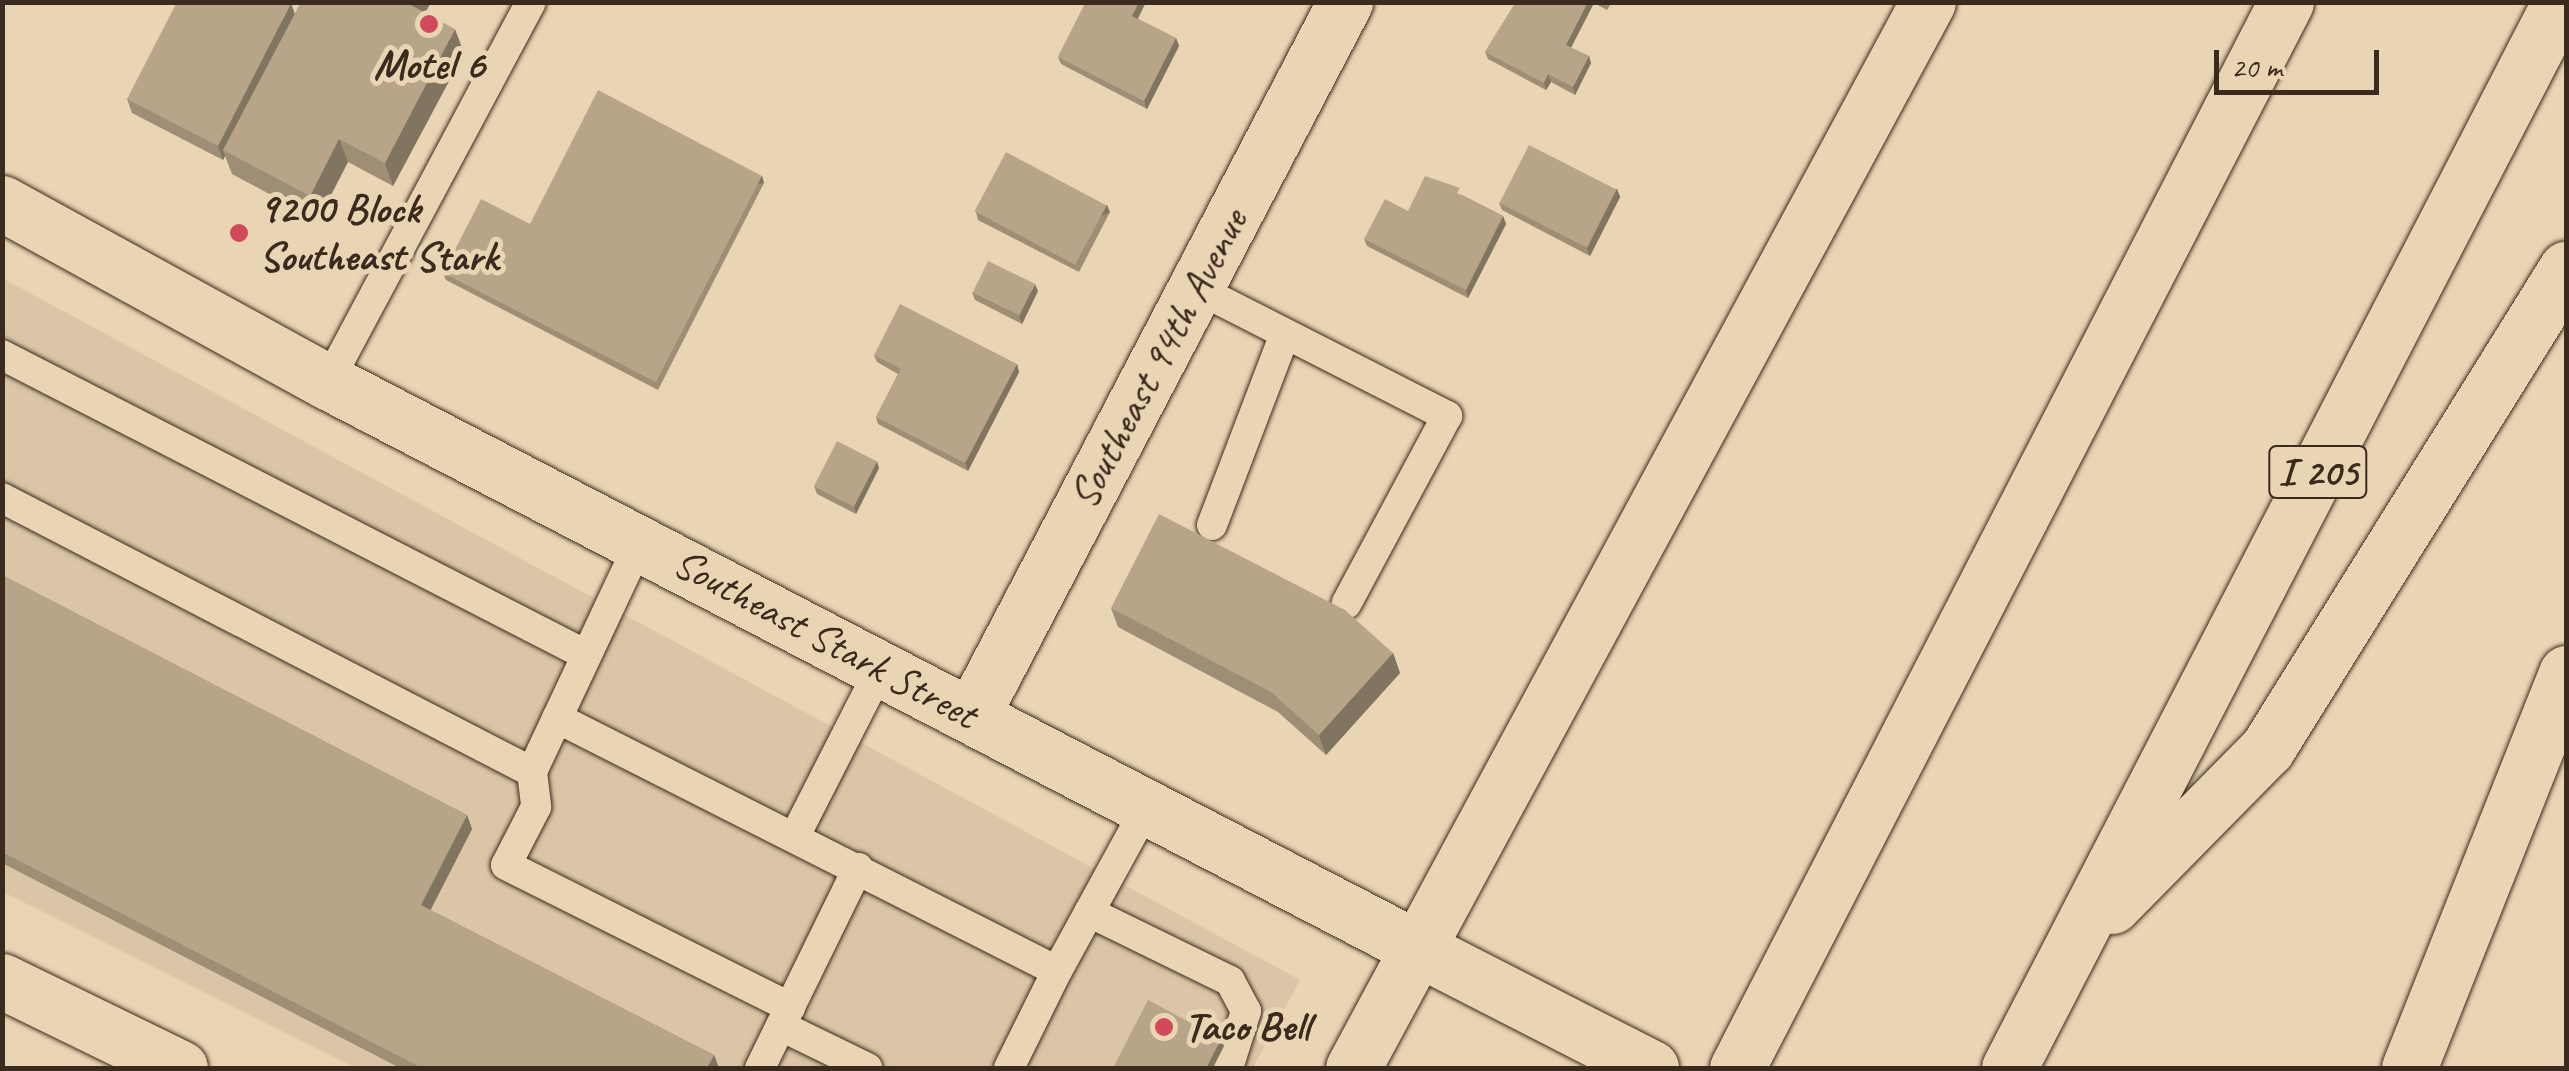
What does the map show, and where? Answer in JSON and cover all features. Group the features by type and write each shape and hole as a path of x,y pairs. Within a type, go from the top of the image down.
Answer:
{"main road":[{"name":"Southeast 94th Avenue","path":"972,715 1346,2"},
{"path":"1353,1068 1928,2"},
{"path":"1737,1068 2286,2"},
{"name":"I 205","path":"2010,1068 2560,2"},
{"name":"Southeast Stark Street","path":"2,202 328,382 972,715 1145,810 1651,1068"},
{"path":"2075,942 2268,749 2566,268"},
{"path":"2409,1068 2566,673"},
{"path":"2,980 180,1068"}],"lane":[{"path":"328,382 531,2"},
{"path":"1196,288 1446,416 1346,604"},
{"path":"1212,525 1285,334"},
{"path":"2,355 586,655"},
{"path":"2,498 532,772"},
{"path":"640,542 532,772 536,807 506,865 785,1017 867,1068"},
{"path":"795,836 880,669"},
{"path":"557,718 1056,972"},
{"path":"1010,1068 1056,972 1145,810"},
{"path":"760,1068 858,868"},
{"path":"1089,912 1230,982 1246,1011 1228,1068"}],"shaded area":[{"path":"2,278 1300,980 1253,1068 356,1068 3,892"}],"building":[{"path":"177,2 291,3 218,146 127,99"},
{"path":"301,2 410,2 455,29 385,163 339,139 310,196 223,150"},
{"path":"1086,2 1139,2 1132,16 1176,38 1144,101 1058,57"},
{"path":"1516,2 1588,2 1566,45 1589,56 1573,87 1548,74 1544,83 1485,52"},
{"path":"598,90 762,176 656,382 443,273 481,199 530,224"},
{"path":"1529,145 1616,189 1587,247 1499,203"},
{"path":"1006,152 1107,206 1075,265 975,211"},
{"path":"1425,176 1460,188 1457,193 1503,216 1466,290 1364,239 1385,199 1408,211"},
{"path":"988,261 1035,284 1019,315 973,292"},
{"path":"900,304 1017,364 965,463 876,417 901,369 874,355"},
{"path":"837,441 877,461 854,507 814,486"},
{"path":"1159,514 1345,610 1393,653 1319,735 1271,692 1111,608"},
{"path":"2,575 467,815 421,905 714,1055 707,1068 422,1068 2,852"},
{"name":"Taco Bell","path":"1148,1000 1221,1039 1206,1068 1113,1068"}],"place":[{"name":"Motel 6","path":"429,24"},
{"name":"9200 Block Southeast Stark","path":"239,233"},
{"name":"Taco Bell","path":"1164,1027"}]}
